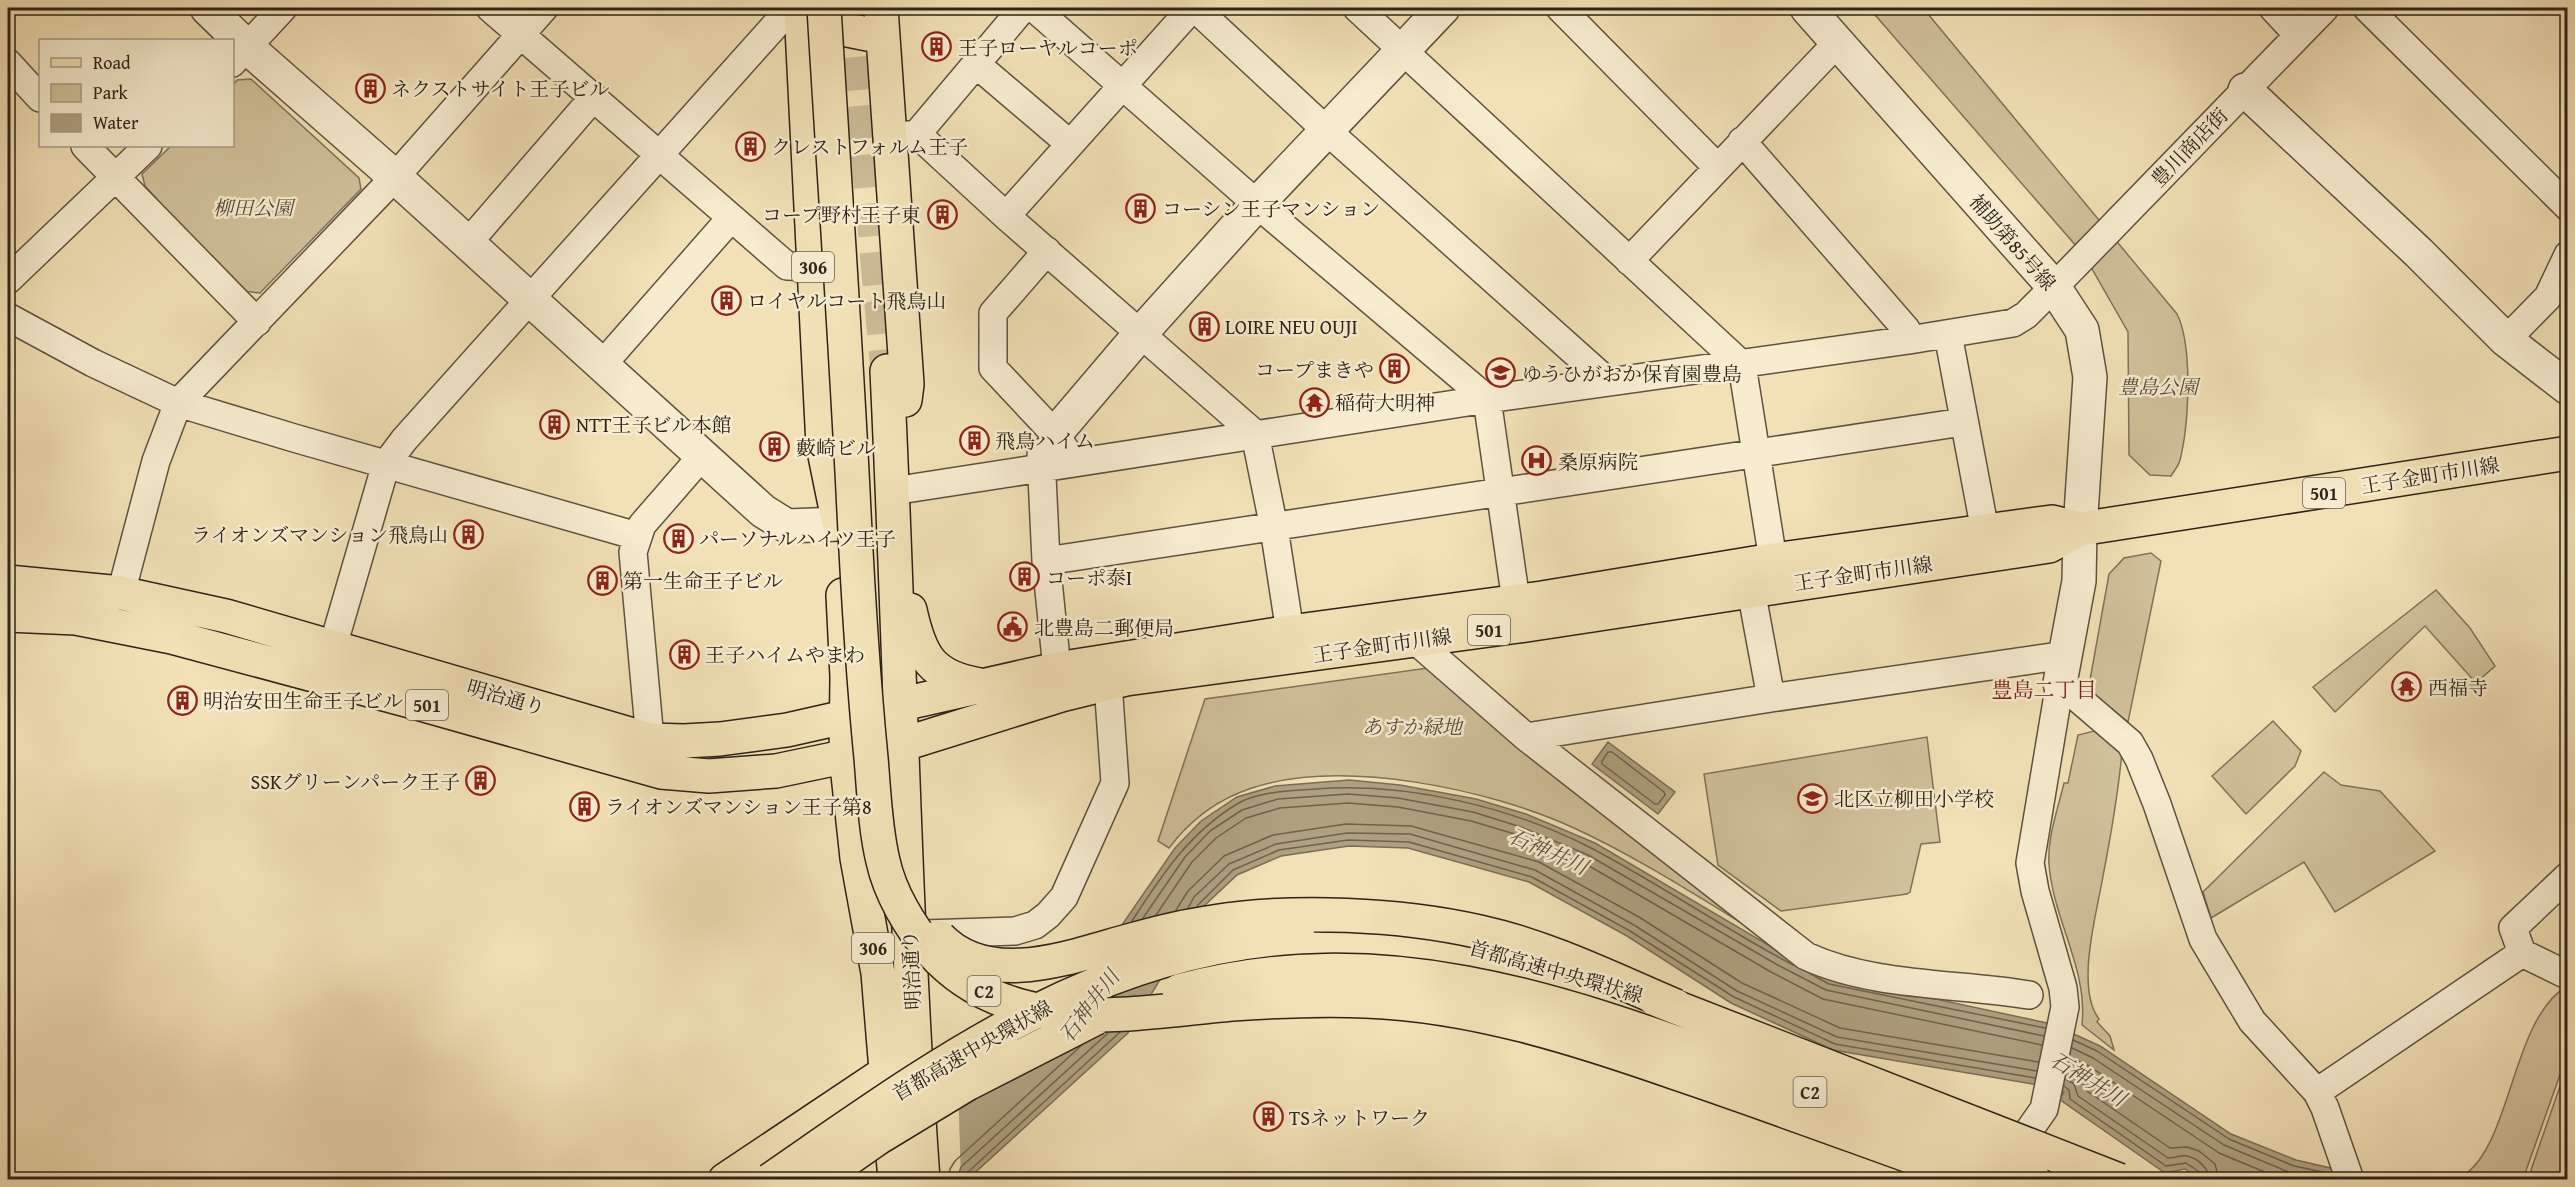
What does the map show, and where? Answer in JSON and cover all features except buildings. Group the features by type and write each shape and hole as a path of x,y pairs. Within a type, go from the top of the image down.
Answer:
{"main road":[{"name":"C2","path":"837,8 873,680 883,778 897,860 904,886 926,922 956,952 976,960 1010,965 1067,958 1162,932 1215,921 1291,916 1355,916 1423,922 1480,932 1535,948 1676,1006"},
{"name":"C2","path":"795,13 850,426 861,659 882,859 903,910 931,951 969,983 995,997 1018,1007 1068,1015 1115,1016 1234,1004 1323,1000 1417,1005 1461,1012 1569,1038 1641,1061 1977,1179"},
{"path":"795,13 882,22"},
{"name":"306","path":"795,13 824,446 839,524"},
{"name":"306","path":"882,22 904,136 907,384 893,491"},
{"name":"306","path":"887,370 901,745"},
{"name":"306","path":"835,372 839,524 847,677 846,756"},
{"name":"王子金町市川線","path":"901,705 1057,669 1290,632 1518,614 1751,590 2049,546 2080,529 2568,453"},
{"name":"王子金町市川線","path":"901,745 1108,683 1416,641 1518,614 1773,560 2052,522 2080,529"},
{"path":"894,539 915,631 925,656 937,669 951,678 982,685"},
{"name":"明治通り","path":"8,582 121,593 226,616 650,740 720,739 787,730 901,705"},
{"name":"明治通り","path":"8,615 76,618 172,637 661,772 709,776 776,771 901,745 915,1053 905,1132 894,1179"},
{"name":"明治通り","path":"846,756 857,858 878,973 886,1072 923,1179"},
{"name":"首都高速中央環状線","path":"770,1179 931,1071 1012,1023 1105,979 1141,966 1228,945 1320,936 1385,936 1448,941 1531,959 1676,1006 2119,1179"},
{"name":"首都高速中央環状線","path":"818,1179 878,1138 967,1084 1083,1023 1119,1008 1185,990 1238,979 1294,973 1351,971 1415,974 1472,982 1583,1011 1634,1027 1804,1090 2034,1179"},
{"path":"724,1179 915,1053"},
{"path":"837,1179 905,1132"}],"street":[{"path":"207,8 229,39"},
{"path":"283,8 240,55 395,177 763,511 787,526 839,524"},
{"path":"490,8 787,266 813,267"},
{"path":"121,593 156,461 178,403 395,177 544,8"},
{"path":"1023,8 976,64 904,136 1006,216 1255,434 1274,528 1290,632"},
{"path":"1034,8 1257,204 1487,399 1518,614"},
{"path":"1006,216 1121,85 1193,8 1608,382"},
{"path":"1357,8 1742,364 1773,560"},
{"path":"1057,669 1046,561 1041,455 1055,434 1141,333 1257,204 1443,8"},
{"path":"1560,8 1717,167"},
{"name":"補助第85号線","path":"1807,8 2054,287 2082,330 2090,377 2080,529 2079,581 2063,669"},
{"path":"2272,8 2298,35"},
{"name":"豊川商店街","path":"893,491 1487,399 1909,340 2013,323 2026,315 2054,287 2325,8"},
{"path":"2367,8 2568,207"},
{"path":"333,646 386,464 404,440 660,155 795,13"},
{"path":"1629,261 1838,42"},
{"path":"8,63 39,98"},
{"path":"976,64 1070,144"},
{"path":"2245,90 2419,253 2506,340 2568,388"},
{"path":"467,244 593,98"},
{"path":"1742,141 1906,329 1909,340"},
{"path":"85,147 257,322"},
{"path":"8,280 147,147"},
{"path":"601,366 731,218"},
{"path":"1047,251 993,313 993,368 1055,434 1063,445 1071,464"},
{"path":"2506,340 2548,297 2568,255"},
{"path":"8,317 93,363 178,403 637,536"},
{"path":"1948,334 1985,531"},
{"path":"1046,561 1963,422"},
{"path":"650,740 633,552 642,525 702,456"},
{"path":"1751,590 1772,698"},
{"path":"1416,641 1526,737 1806,956 1833,969 1883,978 2029,995"},
{"path":"1526,737 1772,698 2063,669"},
{"path":"1991,1179 2040,1118 2047,1100 2064,1013 2064,988 2035,891 2030,863 2063,669"},
{"path":"2063,669 2130,743 2157,804 2203,939 2252,1021 2321,1100 2350,1179"},
{"path":"910,934 1015,931 1035,925 1048,915 1064,897 1115,783 1108,683"},
{"path":"2568,876 2513,928 2522,953 2562,973 2568,973"},
{"path":"2321,1100 2522,953"}],"green space":[{"name":"豊島公園","path":"1869,8 1923,8 2177,314 2185,345 2188,386 2183,445 2178,466 2171,476 2150,475 2129,455 2128,332 2084,255"},
{"name":"柳田公園","path":"251,79 359,178 361,189 260,293 240,291 145,186 142,174 170,147 234,147 234,84 237,80"},
{"path":"2151,553 2161,561 2128,722 2093,694 2090,680 2109,574 2124,558"},
{"path":"2436,590 2470,628 2495,666 2476,683 2425,626 2335,712 2313,687"},
{"name":"あすか緑地","path":"1428,668 1798,957 1660,873 1574,828 1501,801 1415,782 1371,777 1329,776 1288,780 1252,788 1216,804 1186,828 1169,848 1158,841 1205,699"},
{"path":"2273,721 2301,751 2295,766 2246,814 2212,776"},
{"path":"2098,730 2122,752 2088,970 2092,1005 2099,1019 2097,1022 2110,1036 2114,1050 2082,1025 2080,984 2057,905 2049,864 2054,824 2064,783 2068,783 2078,735"},
{"path":"1927,737 1940,842 1921,844 1910,892 1907,894 1781,911 1718,865 1704,774"},
{"path":"2324,772 2341,785 2380,791 2435,851 2335,912 2304,862 2211,918 2203,892"},
{"path":"2567,986 2567,1055 2523,1179 2456,1180 2475,1166 2489,1144 2533,1028 2548,1004"},
{"path":"2567,1066 2567,1179 2535,1179 2531,1170"}],"water":[{"path":"1608,742 1675,792 1658,814 1592,764"},
{"name":"石神井川","path":"1349,780 1400,785 1476,799 1526,814 1595,843 1782,953 1889,989 2052,1024 2100,1046 2231,1134 2296,1160 2378,1179 2200,1180 2185,1169 2165,1173 2059,1099 2064,1092 2039,1085 1833,1050 1731,1003 1627,936 1529,882 1408,848 1349,846 1281,856 1237,875 1204,906 1128,1033 968,1179 866,1180 1122,925 1175,848 1201,821 1237,797 1275,786"}],"pier":[{"path":"958,1086 961,1180 863,1179 949,1093"}],"tunnel":[{"path":"854,8 887,371"}],"place":[{"name":"王子ローヤルコーポ","path":"937,47"},
{"name":"ネクストサイト王子ビル","path":"370,88"},
{"name":"クレストフォルム王子","path":"750,146"},
{"name":"コーシン王子マンション","path":"1141,208"},
{"name":"コープ野村王子東","path":"942,214"},
{"name":"ロイヤルコート飛鳥山","path":"726,300"},
{"name":"LOIRE NEU OUJI","path":"1204,326"},
{"name":"コープまきや","path":"1395,369"},
{"name":"ゆうひがおか保育園豊島","path":"1501,373"},
{"name":"稲荷大明神","path":"1314,402"},
{"name":"NTT王子ビル本館","path":"555,424"},
{"name":"飛鳥ハイム","path":"974,440"},
{"name":"藪崎ビル","path":"775,447"},
{"name":"桑原病院","path":"1537,461"},
{"name":"ライオンズマンション飛鳥山","path":"469,534"},
{"name":"パーソナルハイツ王子","path":"678,538"},
{"name":"コーポ泰Ⅰ","path":"1025,577"},
{"name":"第一生命王子ビル","path":"602,580"},
{"name":"北豊島二郵便局","path":"1013,627"},
{"name":"王子ハイムやまわ","path":"684,654"},
{"name":"西福寺","path":"2407,687"},
{"name":"明治安田生命王子ビル","path":"182,700"},
{"name":"SSKグリーンパーク王子","path":"481,781"},
{"name":"北区立柳田小学校","path":"1813,798"},
{"name":"ライオンズマンション王子第8","path":"584,806"},
{"name":"TSネットワーク","path":"1268,1117"}],"district":[{"name":"豊島二丁目","path":"2044,689"}]}
